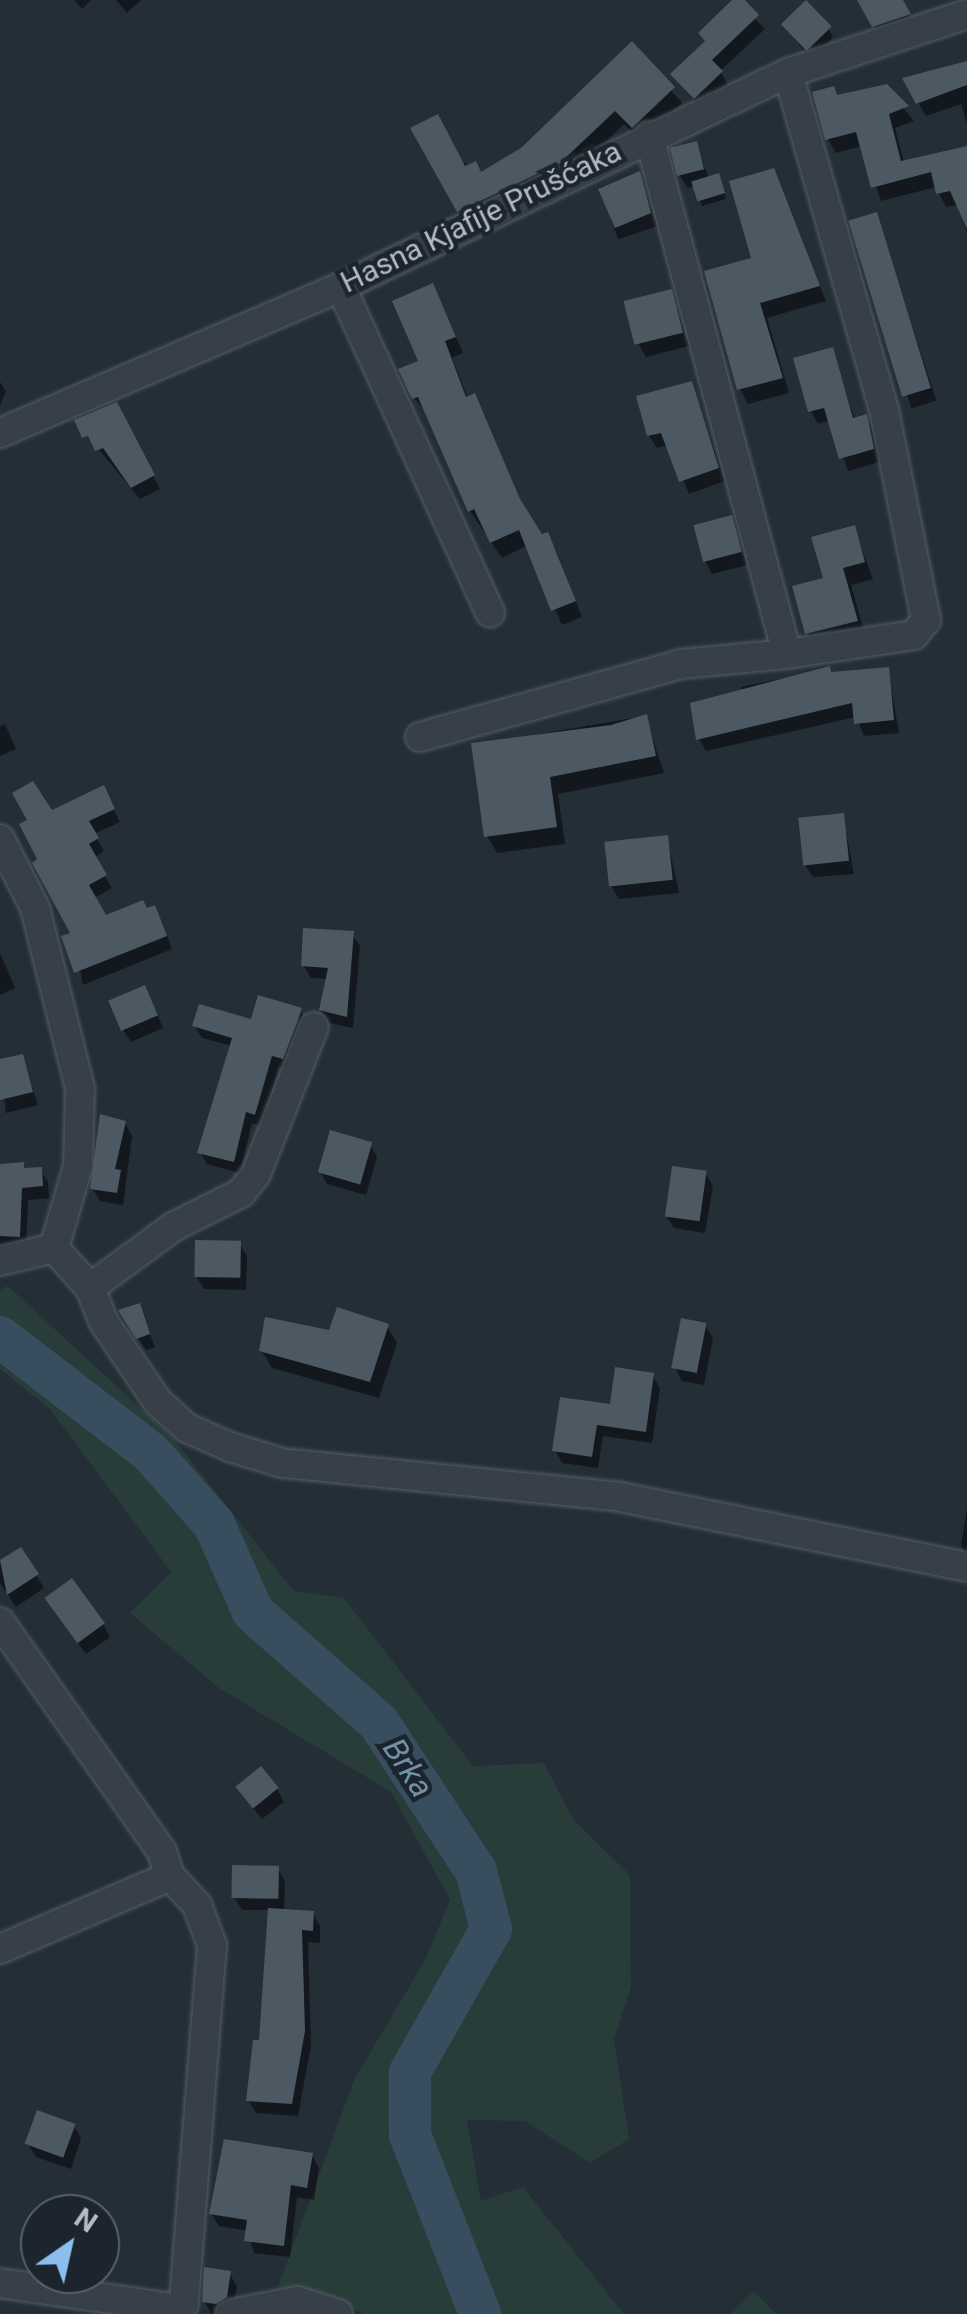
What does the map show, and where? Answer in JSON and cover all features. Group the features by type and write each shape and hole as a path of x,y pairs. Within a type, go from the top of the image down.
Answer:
{"street":[{"name":"Hasna Kjafije Prušćaka","path":"0,434 341,286 788,72 967,14"},
{"path":"420,737 681,664 786,654 914,634 926,620 884,410 788,72"},
{"path":"649,136 786,654"},
{"path":"341,286 490,612"},
{"path":"0,839 35,908 80,1089 78,1166 54,1248"},
{"path":"90,1288 173,1227 241,1193 256,1174 314,1027"},
{"path":"0,1261 54,1248"},
{"path":"54,1248 90,1288 123,1354 158,1402 187,1428 230,1447 282,1463 605,1494 967,1567"},
{"path":"0,1622 162,1852 170,1876 197,1904 212,1945 184,2304"},
{"path":"0,1949 146,1881 170,1876"},
{"path":"0,2283 173,2308 184,2304 214,2314"},
{"path":"230,2314 298,2302 338,2314"}],"green space":[{"path":"8,1286 173,1438 294,1591 344,1598 473,1766 544,1763 573,1819 630,1875 631,1987 614,2039 629,2139 590,2163 525,2121 467,2120 481,2201 523,2187 624,2314 364,2314 307,2290 278,2287 354,2080 425,1960 450,1900 391,1792 219,1688 130,1613 171,1572 50,1409 0,1369 0,1290"},
{"path":"754,2291 776,2314 731,2314"}],"building":[{"path":"732,0 745,0 759,15 712,60 723,71 694,99 670,74 705,41 698,33"},
{"path":"806,0 832,27 807,51 781,24"},
{"path":"857,0 903,0 911,14 872,27"},
{"path":"632,41 675,87 632,128 615,111 560,163 457,212 410,128 438,114 465,166 476,161 481,172 521,148"},
{"path":"967,61 967,85 916,104 902,78"},
{"path":"887,84 909,106 889,114 901,161 967,146 967,229 950,191 936,194 931,172 871,188 856,132 825,140 812,92 834,86 837,95"},
{"path":"697,141 704,169 677,176 670,148"},
{"path":"774,168 820,286 760,303 783,378 737,390 704,271 751,258 729,181"},
{"path":"640,171 651,213 615,228 598,189"},
{"path":"719,173 725,193 697,202 691,181"},
{"path":"877,212 931,388 902,397 848,221"},
{"path":"433,283 456,337 445,341 466,397 475,393 520,499 542,534 548,532 576,601 551,611 519,530 490,543 474,509 468,512 418,397 412,399 398,369 418,361 392,301"},
{"path":"672,289 683,333 634,345 623,301"},
{"path":"833,347 853,418 867,414 874,449 839,459 824,408 808,412 793,358"},
{"path":"692,381 719,468 679,482 661,433 647,436 636,396"},
{"path":"117,402 155,475 131,488 103,448 95,451 88,436 82,438 74,420"},
{"path":"732,515 742,552 703,562 693,525"},
{"path":"855,525 865,562 843,568 858,621 805,634 792,586 823,578 811,537"},
{"path":"830,666 831,672 889,667 894,720 854,724 852,703 696,740 690,703"},
{"path":"647,714 656,756 550,777 557,827 484,837 471,743 611,725"},
{"path":"33,781 52,810 104,785 115,809 89,821 99,838 89,844 107,875 89,885 106,915 143,900 147,908 155,905 167,936 74,973 61,936 70,933 32,863 37,859 19,824 27,820 12,793"},
{"path":"844,813 849,861 803,866 798,818"},
{"path":"668,835 673,880 609,886 604,842"},
{"path":"303,928 354,931 347,1017 319,1010 328,968 301,966"},
{"path":"145,985 158,1015 121,1031 108,1001"},
{"path":"258,995 302,1008 283,1059 272,1056 255,1115 246,1112 234,1162 197,1153 232,1038 192,1026 199,1004 251,1019"},
{"path":"23,1054 33,1092 0,1100 0,1059"},
{"path":"100,1114 126,1121 115,1169 121,1170 117,1193 90,1189"},
{"path":"330,1130 372,1142 360,1184 318,1172"},
{"path":"24,1162 24,1168 42,1167 43,1186 22,1188 20,1237 0,1236 0,1164"},
{"path":"672,1166 707,1171 700,1221 665,1217"},
{"path":"195,1240 241,1241 240,1278 194,1277"},
{"path":"140,1303 150,1334 136,1339 118,1310"},
{"path":"337,1307 389,1324 370,1382 259,1351 265,1317 329,1330"},
{"path":"681,1318 707,1323 697,1373 671,1368"},
{"path":"615,1367 654,1373 646,1432 597,1425 592,1457 552,1451 560,1397 610,1404"},
{"path":"21,1547 39,1574 7,1595 0,1560"},
{"path":"72,1578 105,1623 77,1643 44,1598"},
{"path":"261,1766 279,1788 253,1809 235,1787"},
{"path":"232,1865 279,1866 278,1899 231,1898"},
{"path":"268,1908 314,1911 313,1931 302,1930 305,2031 292,2104 246,2101 253,2040 259,2040"},
{"path":"37,2110 76,2124 63,2158 25,2144"},
{"path":"224,2139 313,2153 307,2188 291,2185 284,2246 244,2241 247,2220 209,2214"},
{"path":"204,2267 231,2271 227,2297 216,2304 202,2302"}],"waterway":[{"name":"Brka","path":"0,1337 150,1452 214,1524 253,1612 379,1723 476,1871 491,1929 410,2072 410,2135 480,2314"}]}
